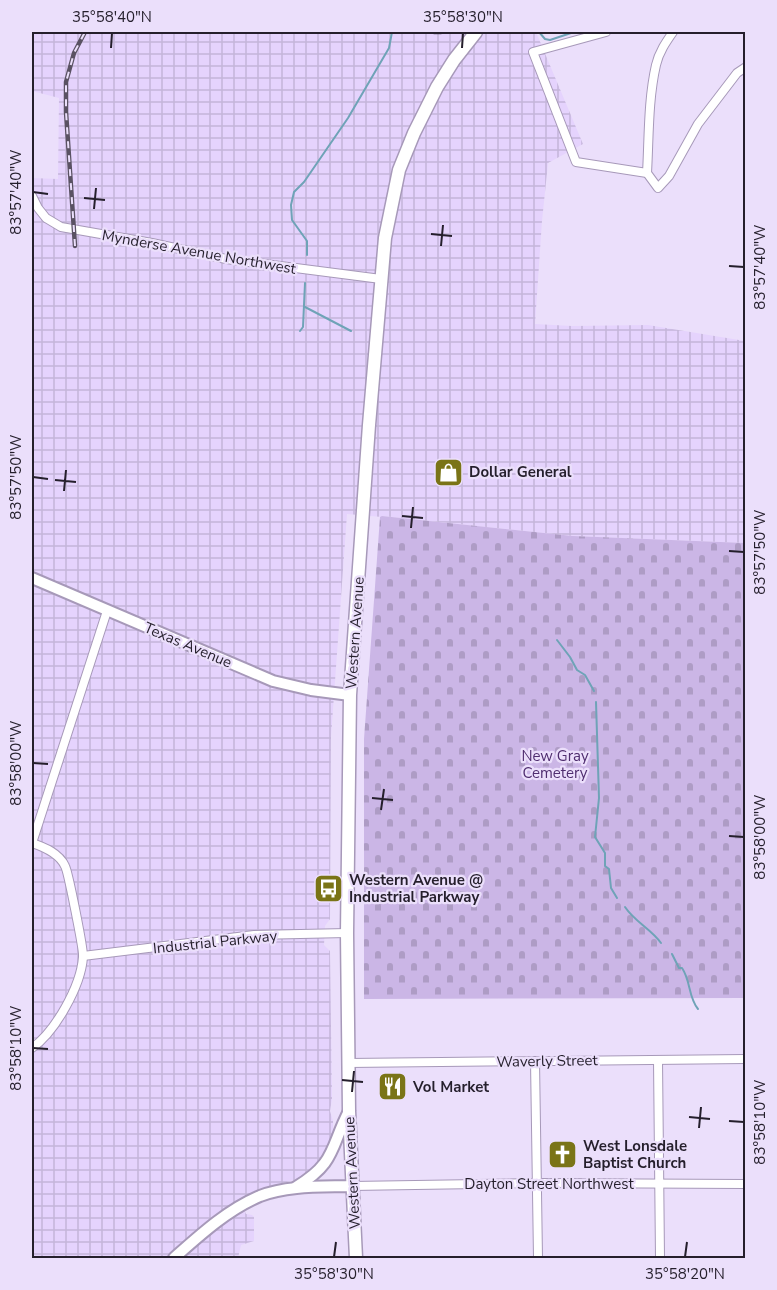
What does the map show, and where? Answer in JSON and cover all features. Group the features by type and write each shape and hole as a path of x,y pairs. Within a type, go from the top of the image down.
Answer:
{"main road":[{"name":"Western Avenue","path":"356,1258 348,1063 350,695 385,238 394,189 406,152 425,109 454,60 476,32"}],"street":[{"path":"606,32 533,52 576,162 647,173"},
{"path":"673,32 662,47 656,64 647,173 658,188 669,176 698,124 737,73 746,67"},
{"name":"Mynderse Avenue Northwest","path":"32,196 46,218 61,227 226,259 381,279"},
{"name":"Texas Avenue","path":"32,578 273,681 311,690 350,695"},
{"path":"32,1048 47,1034 69,1002 84,956 65,865 48,848 32,843 107,611"},
{"name":"Industrial Parkway","path":"84,956 254,936 347,933"},
{"name":"Waverly Street","path":"348,1063 746,1059"},
{"path":"658,1060 660,1258"},
{"path":"535,1061 538,1258"},
{"path":"291,1189 309,1179 327,1162 335,1146 338,1131 349,1111"},
{"name":"Dayton Street Northwest","path":"352,1186 537,1183 746,1184"},
{"path":"174,1258 214,1222 261,1196 291,1189 352,1186"}],"shaded area":[{"path":"32,32 536,32 583,144 548,163 535,324 648,325 745,341 745,543 573,536 347,514 331,737 330,919 325,926 324,945 330,951 332,1099 330,1111 333,1136 324,1160 302,1178 264,1188 240,1200 246,1214 254,1217 254,1241 241,1245 238,1258 32,1258 32,178 58,179 59,98 32,91"}],"green space":[{"name":"New Gray Cemetery","path":"380,517 573,536 745,543 745,998 364,999 364,739"}],"waterway":[{"path":"307,255 307,241 292,220 291,205 294,192 304,182 348,118 389,48 392,32"},
{"path":"539,32 545,39 550,40 574,32"},
{"path":"300,331 303,327 305,283"},
{"path":"305,307 351,331"},
{"path":"557,640 577,670 585,675 594,691"},
{"path":"596,702 599,798 595,837 605,853 605,866 609,869 611,888 617,898"},
{"path":"625,907 661,943"},
{"path":"672,954 679,968 682,968 685,973 698,1009"}],"railway":[{"path":"75,246 66,82 74,53 85,32"},
{"path":"434,32 441,32"}],"place":[{"name":"Dollar General","path":"448,472"},
{"name":"Western Avenue @ Industrial Parkway","path":"328,889"},
{"name":"Vol Market","path":"392,1087"},
{"name":"West Lonsdale Baptist Church","path":"562,1155"}]}
